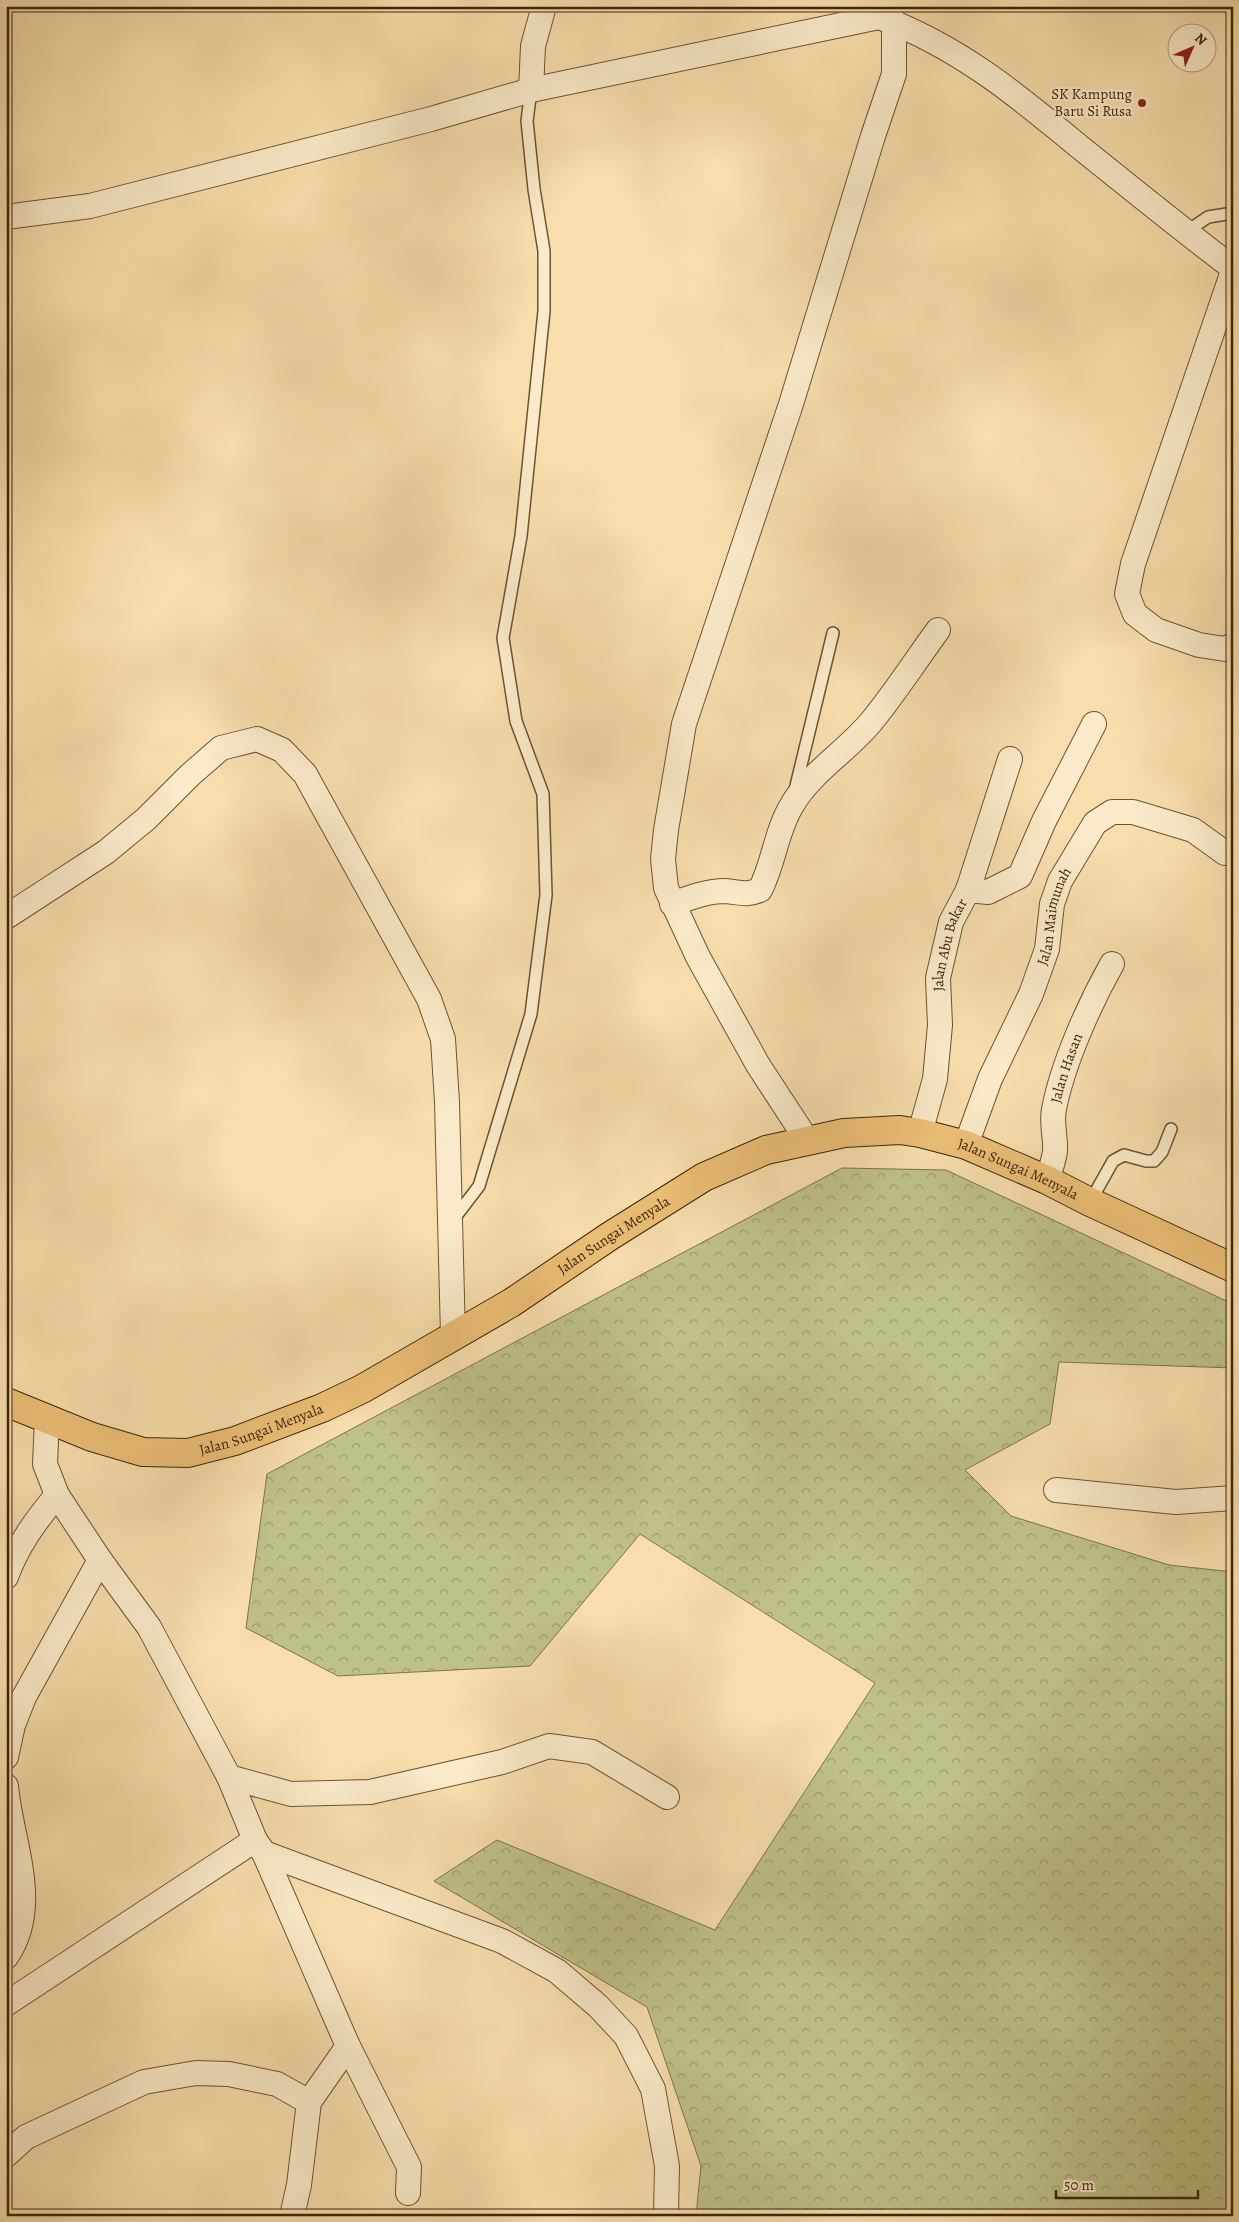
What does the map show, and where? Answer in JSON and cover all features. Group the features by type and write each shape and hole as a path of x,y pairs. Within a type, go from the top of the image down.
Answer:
{"main road":[{"name":"Jalan Sungai Menyala","path":"6,1402 92,1437 143,1452 188,1453 235,1442 322,1408 362,1389 511,1303 610,1236 704,1177 766,1150 844,1133 900,1130 920,1133 966,1145 1047,1180 1233,1268"}],"street":[{"path":"531,90 533,46 544,6"},
{"path":"808,1140 758,1065 698,957 666,888 663,859 684,724 790,404 894,74 890,14"},
{"path":"6,218 90,206 431,118 531,90 890,14 977,67 1037,112 1233,269 1133,564 1127,594 1135,614 1156,630 1199,644 1225,649 1233,644"},
{"path":"672,904 701,894 725,891 747,894 760,890 774,857 780,829 792,804 808,784 871,722 938,630"},
{"name":"Jalan Abu Bakar","path":"920,1133 935,1079 940,1025 938,978 951,922 968,890 988,892 1020,876 1044,821 1094,724"},
{"path":"6,917 106,852 146,819 190,775 221,748 257,739 282,750 305,774 429,999 443,1039 447,1102 453,1336"},
{"path":"968,890 1010,759"},
{"name":"Jalan Maimunah","path":"966,1145 990,1079 1030,994 1047,949 1052,904 1060,881 1095,823 1112,812 1133,812 1192,830 1225,853"},
{"name":"Jalan Hasan","path":"1047,1180 1055,1150 1052,1134 1053,1118 1059,1089 1097,990 1112,964"},
{"path":"47,1419 45,1464 56,1495 148,1627 229,1777 348,2046 409,2167 408,2193"},
{"path":"1056,1490 1176,1502 1233,1498"},
{"path":"6,1577 33,1524 56,1495"},
{"path":"6,1757 12,1726 24,1697 100,1560"},
{"path":"229,1777 291,1794 370,1792 502,1762 549,1746 592,1752 668,1797"},
{"path":"6,1786 22,1875 24,1907 20,1930 6,1957"},
{"path":"6,2004 260,1847"},
{"path":"260,1847 502,1941 557,1971 598,2006 626,2036 653,2089 667,2166 666,2216"},
{"path":"292,2216 299,2185 309,2102 348,2046"},
{"path":"6,2155 26,2137 144,2082 196,2073 229,2074 277,2084 309,2102"}],"lane":[{"path":"450,1224 479,1186 531,1014 546,895 543,794 516,721 503,638 521,536 544,311 544,251 534,189 527,121 531,90"},
{"path":"1186,232 1208,217 1233,213"},
{"path":"792,804 833,633"},
{"path":"1090,1202 1114,1161 1124,1155 1146,1162 1154,1161 1162,1152 1171,1129"}],"green space":[{"path":"842,1168 946,1170 1233,1304 1233,1368 1059,1362 1050,1424 965,1470 1011,1516 1169,1565 1233,1572 1233,2216 696,2216 701,2166 647,2007 434,1881 497,1840 715,1930 875,1683 640,1534 530,1666 338,1676 246,1628 267,1474"}],"place":[{"name":"SK Kampung Baru Si Rusa","path":"1142,103"}]}
